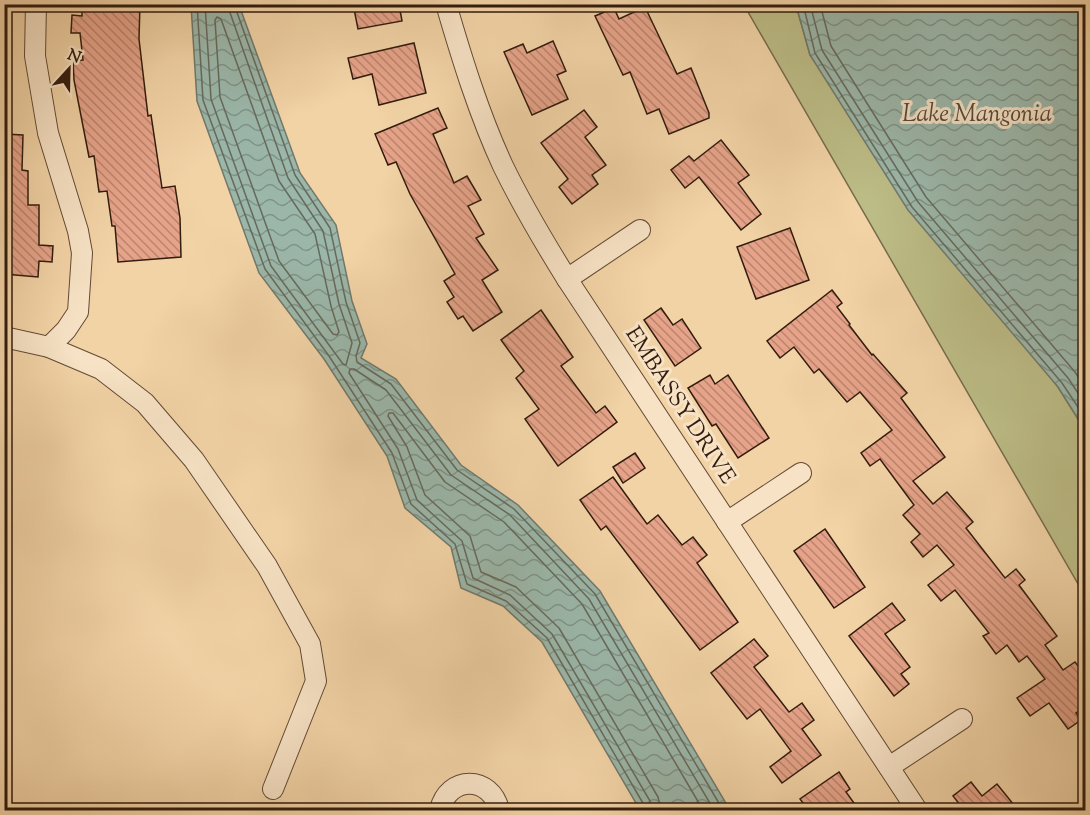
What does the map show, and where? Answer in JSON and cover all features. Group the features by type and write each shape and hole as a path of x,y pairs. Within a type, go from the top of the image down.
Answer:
{"street":[{"path":"36,4 35,56 48,133 78,231 82,253 78,312 66,330 49,347"},
{"name":"EMBASSY DRIVE","path":"446,4 472,89 503,165 536,229 917,810"},
{"path":"567,279 640,230"},
{"path":"4,337 49,347 101,369 145,403 194,460 261,556 310,644 316,681 273,789"},
{"path":"727,522 801,473"},
{"path":"889,767 962,718"},
{"path":"440,810 442,800 448,792 465,784 483,787 491,792 497,800 499,810"}],"green space":[{"path":"744,5 796,5 810,55 1058,387 1085,430 1085,596"}],"water":[{"path":"191,5 239,5 300,173 336,225 352,301 367,344 361,358 396,379 461,465 518,505 600,591 730,810 640,810 542,642 503,606 461,588 451,547 405,508 387,456 324,359 259,273 197,101"},
{"name":"Lake Mangonia","path":"796,5 1085,5 1085,430 1058,387 908,210 810,55"}],"building":[{"path":"82,4 140,4 139,39 148,116 151,115 162,188 175,186 180,218 181,257 118,262 115,226 112,226 107,191 99,192 94,156 89,157 74,80 73,61 83,60 80,33 71,33 72,15 82,16"},
{"path":"353,4 399,4 402,21 358,29"},
{"path":"645,7 677,74 691,68 709,113 709,118 669,134 659,109 647,114 630,72 623,75 595,16 614,8 619,19"},
{"path":"553,41 566,71 557,75 568,99 532,115 504,52 523,44 527,53"},
{"path":"414,43 426,93 379,105 372,74 353,79 348,58"},
{"path":"438,108 447,128 433,134 454,183 467,176 481,200 468,206 484,234 476,238 498,270 482,280 502,312 473,331 463,316 458,319 447,302 454,297 444,281 455,274 410,194 396,162 388,165 375,134"},
{"path":"584,110 597,127 585,137 606,165 592,175 598,184 572,204 559,187 568,179 541,143"},
{"path":"4,134 23,135 22,170 28,171 28,205 39,205 39,245 53,246 52,262 39,261 38,277 4,274"},
{"path":"721,140 749,175 738,183 761,214 741,230 699,177 685,188 671,170 689,156 694,161"},
{"path":"790,228 809,280 756,299 737,247"},
{"path":"832,290 842,303 837,307 849,325 872,355 907,393 901,398 945,457 913,481 933,504 947,492 973,522 966,528 1005,578 1016,569 1025,580 1019,585 1057,636 1045,645 1063,670 1075,662 1086,676 1086,706 1076,713 1081,720 1068,729 1049,703 1030,716 1017,698 1045,679 1027,656 1019,662 1007,645 996,654 983,636 989,633 955,590 941,601 928,585 954,565 937,545 923,557 911,542 920,534 903,515 914,505 880,459 870,466 861,453 892,430 860,392 847,402 819,369 814,373 794,347 780,358 767,341"},
{"path":"661,308 673,325 682,319 701,348 675,366 644,320"},
{"path":"541,310 573,357 561,366 596,413 605,406 617,422 558,466 525,419 539,409 516,378 524,371 501,340"},
{"path":"710,375 715,384 728,375 769,438 738,458 716,424 712,426 688,388"},
{"path":"635,453 645,468 623,483 613,467"},
{"path":"613,477 647,524 658,515 682,545 693,537 707,555 697,563 738,622 700,650 606,526 601,530 580,500"},
{"path":"825,529 865,587 834,608 794,551"},
{"path":"892,603 905,620 885,634 910,667 901,674 909,684 894,696 849,636"},
{"path":"754,639 768,656 754,667 789,712 802,703 814,720 802,729 821,755 782,783 770,767 791,751 760,709 747,719 711,673"},
{"path":"839,772 850,789 846,792 859,810 808,810 800,799"},
{"path":"971,782 982,796 997,784 1018,810 964,810 953,796"}]}
